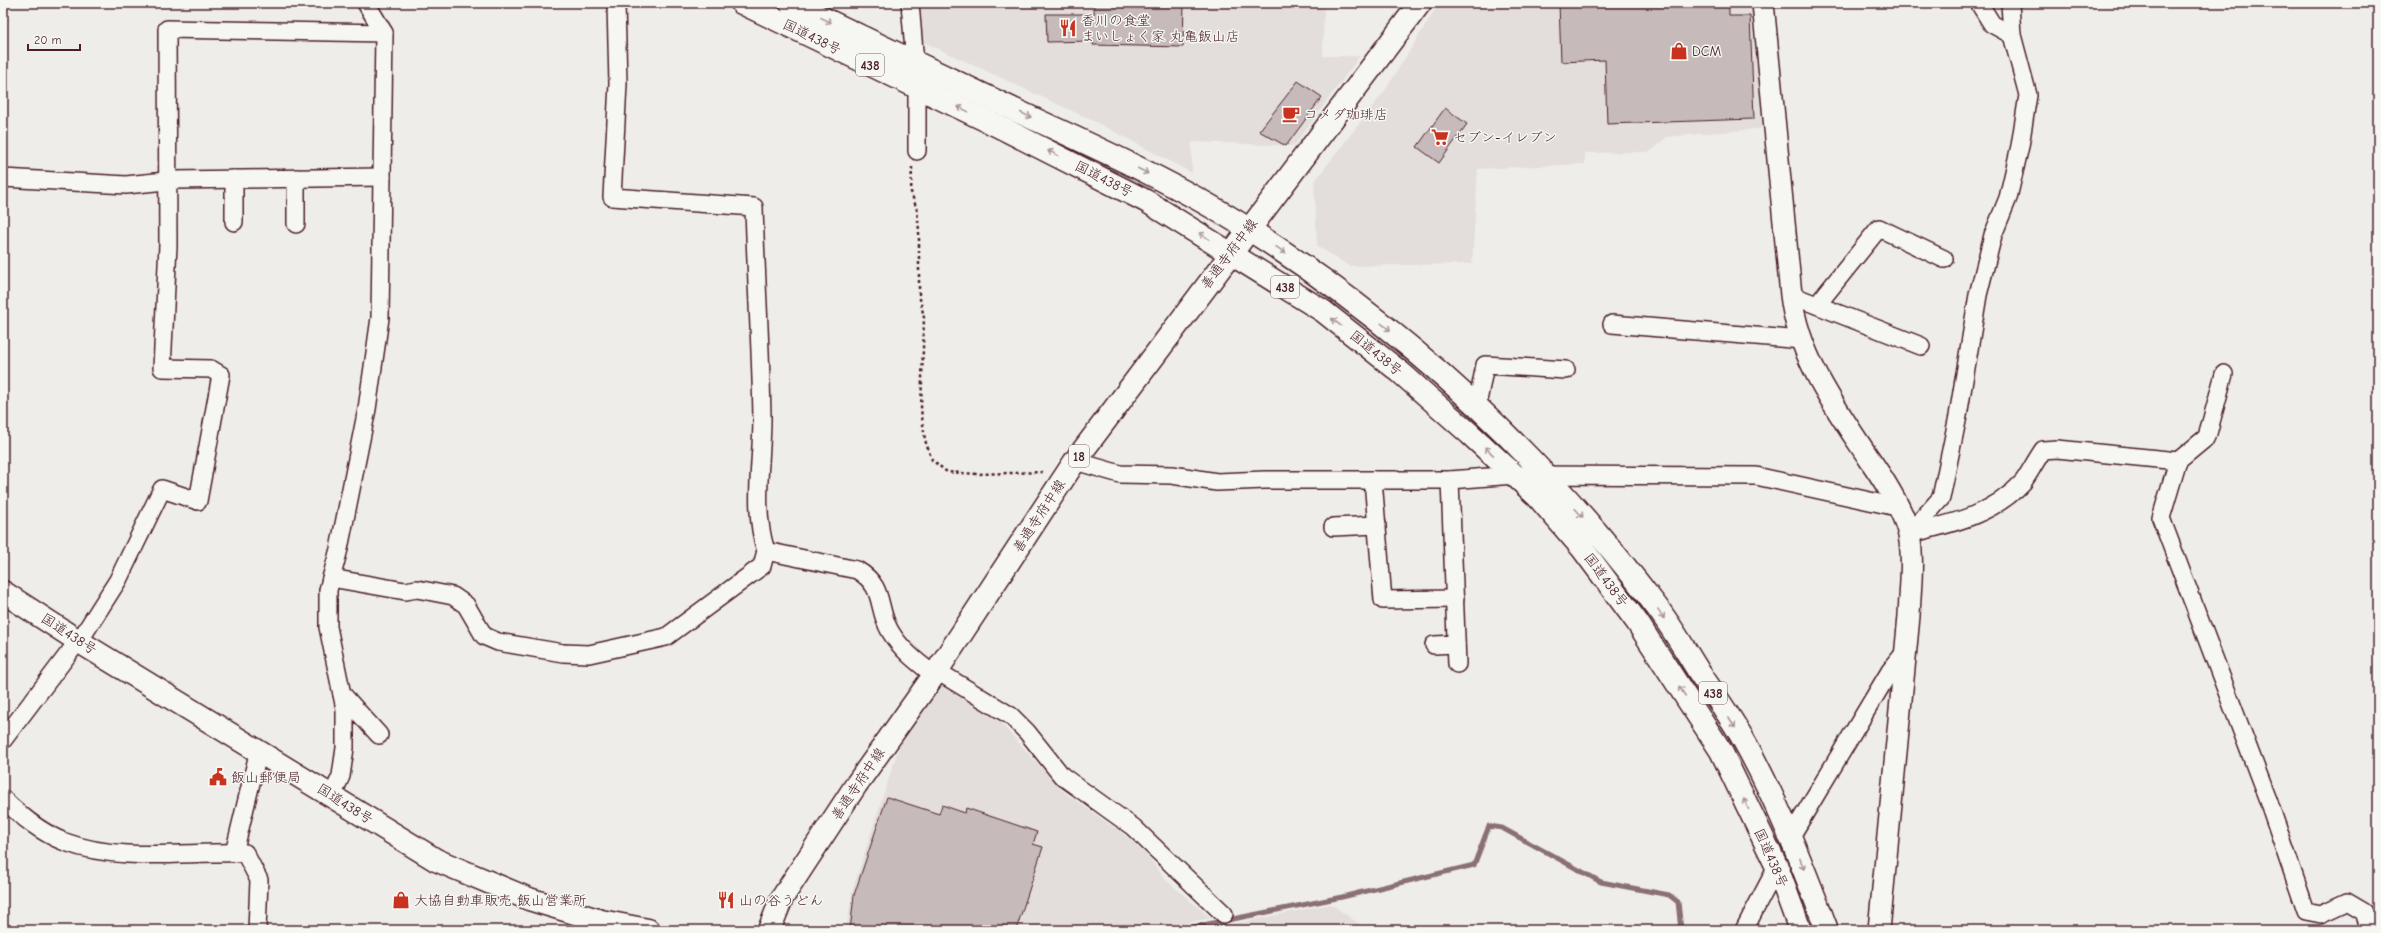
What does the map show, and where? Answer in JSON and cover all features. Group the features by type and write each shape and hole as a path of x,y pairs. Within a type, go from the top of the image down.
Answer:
{"main road":[{"name":"国道438号","path":"742,3 917,87 1146,201 1323,311 1400,372 1538,497 1582,548 1637,622 1721,751 1776,867 1800,930"},
{"name":"国道438号","path":"791,3 1099,149 1248,229 1335,287 1416,350 1477,406 1545,475 1599,536 1657,608 1743,739 1790,838 1827,930"},
{"name":"善通寺府中線","path":"769,930 782,898 856,785 935,673 1072,466 1248,229 1420,3"},
{"name":"国道438号","path":"3,592 78,641 259,750 436,860 482,881 548,906 601,921 648,930"}],"street":[{"path":"332,796 341,776 346,748 342,693 328,627 328,590 339,549 374,363 380,318 384,33 366,3"},
{"path":"331,578 405,591 417,589 453,596 466,605 484,636 498,642 563,653 589,654 666,637 762,566 766,551 760,531 759,461 762,420 754,207 612,197 618,84 616,3"},
{"path":"910,3 916,63 917,151"},
{"path":"1763,3 1791,295 1802,340 1809,359 1833,404 1886,483 1909,534 1911,570 1879,930"},
{"path":"1979,3 1992,24 2012,35"},
{"path":"1909,534 1941,498 1958,416 1978,295 1993,235 2008,198 2020,146 2028,95 2012,35 2010,3"},
{"path":"3,740 78,641 118,580 162,489 198,501 221,375 211,369 162,368 168,245 167,29 384,33"},
{"path":"3,178 126,185 168,180 382,177"},
{"path":"296,178 296,224"},
{"path":"234,179 234,222"},
{"path":"1817,305 1879,228 1944,259"},
{"path":"1791,295 1921,346"},
{"path":"1612,324 1802,340"},
{"path":"1477,406 1485,365 1566,370"},
{"path":"2224,374 2207,437 2178,461 2161,518 2268,800 2306,910 2321,914 2347,902 2364,912 2370,930"},
{"path":"1909,534 1963,520 1991,508 2022,482 2043,450 2057,449 2178,461"},
{"path":"1072,466 1120,474 1172,475 1217,482 1265,480 1450,480 1514,475 1756,476 1897,507"},
{"path":"1373,480 1383,600 1454,598"},
{"path":"1450,480 1457,664"},
{"path":"1333,527 1377,525"},
{"path":"766,551 857,570 870,578 877,590 889,629 899,645 935,673 1011,716 1027,732 1062,776 1133,828 1224,914"},
{"path":"1434,645 1456,644"},
{"path":"1790,838 1890,671 1904,652"},
{"path":"342,693 379,735"},
{"path":"234,853 259,750"},
{"path":"3,799 28,821 64,842 98,851 138,854 245,853 259,880 257,930"},
{"path":"1744,930 1776,867"}],"path":[{"path":"917,151 910,174 911,192 919,230 919,294 924,318 921,409 925,440 932,460 947,472 977,474 1072,466"}],"shaded area":[{"path":"917,3 1324,3 1323,56 1360,56 1294,146 1192,142 1192,173 1098,123 919,40"},
{"path":"1439,3 1757,3 1767,128 1667,137 1650,152 1585,153 1585,164 1478,169 1472,264 1349,266 1317,246 1314,182 1386,89"},
{"path":"939,685 998,720 1064,792 1125,835 1146,854 1166,880 1211,918 1154,930 846,930 853,888 899,747"},
{"path":"1331,904 1368,930 1227,930 1231,929 1227,925"}],"building":[{"path":"1094,3 1184,3 1183,47 1093,45 1093,41 1047,42 1046,14 1094,14"},
{"path":"1559,3 1729,3 1729,16 1750,16 1754,119 1607,124 1605,60 1561,62"},
{"name":"コメダ珈琲店","path":"1298,81 1322,97 1286,146 1259,131"},
{"path":"1445,108 1467,124 1439,163 1417,147"},
{"path":"887,797 939,814 942,805 965,813 966,808 1037,832 1033,844 1043,847 1016,930 850,930 854,895"}],"waterway":[{"path":"1178,930 1342,897 1474,865 1489,826 1502,828 1601,882 1669,895 1678,902 1681,930"},
{"path":"1220,922 1228,930"}],"place":[{"name":"香川の食堂 まいしょく家 丸亀飯山店","path":"1068,28"},
{"name":"DCM","path":"1679,51"},
{"name":"コメダ珈琲店","path":"1291,114"},
{"name":"セブン-イレブン","path":"1440,137"},
{"name":"飯山郵便局","path":"218,777"},
{"name":"大協自動車販売 飯山営業所","path":"401,900"},
{"name":"山の谷うどん","path":"726,900"}]}
